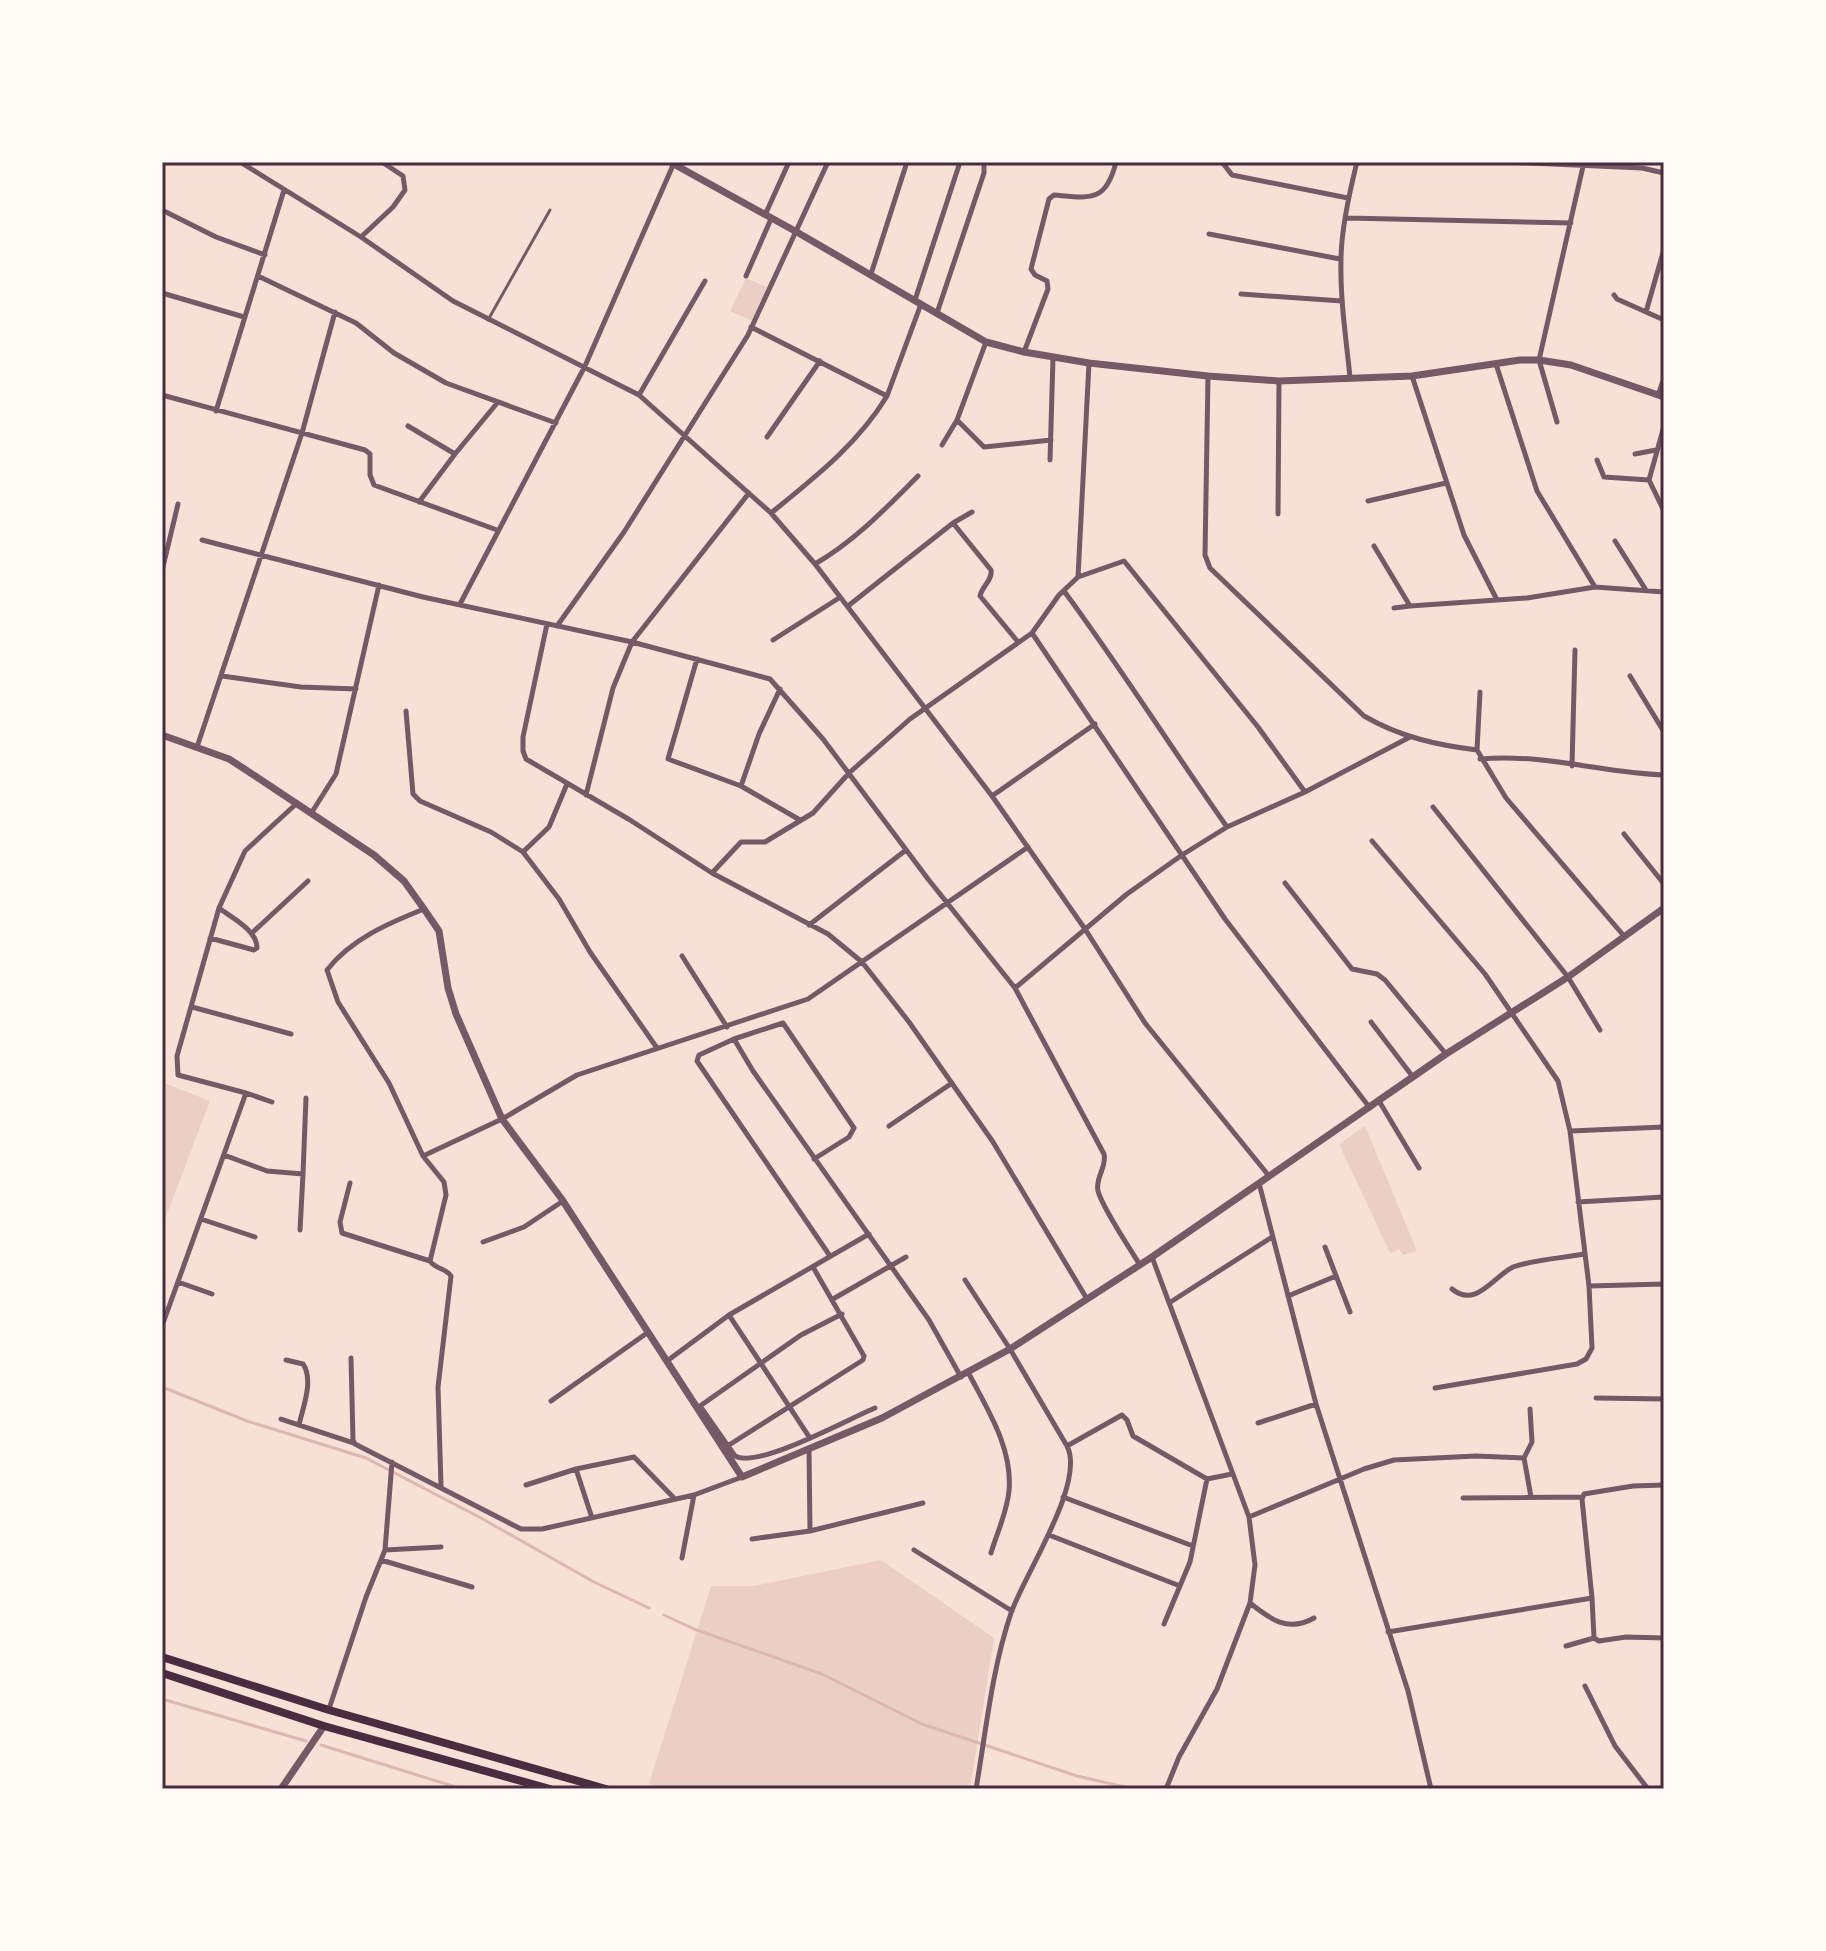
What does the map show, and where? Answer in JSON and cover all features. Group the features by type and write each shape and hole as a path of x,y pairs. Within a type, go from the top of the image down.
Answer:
{"main road":[{"path":"162,1657 329,1710 606,1789"},
{"path":"162,1673 324,1726 550,1789"}],"street":[{"path":"240,162 361,237 453,301 639,395 771,513 848,606 992,796 1085,929 1145,1023 1269,1176"},
{"path":"361,237 393,207 405,190 403,176 382,162"},
{"path":"746,276 789,162"},
{"path":"557,626 624,532 751,327 828,162"},
{"path":"871,274 907,162"},
{"path":"771,513 832,463 860,433 887,396 960,162"},
{"path":"937,313 984,173 984,162"},
{"path":"1024,352 1048,289 1047,281 1031,269 1049,199 1054,195 1088,198 1102,193 1112,177 1116,162"},
{"path":"1222,162 1232,175 1348,198"},
{"path":"1350,377 1340,259 1348,198 1357,162"},
{"path":"1506,162 1642,168 1664,173"},
{"path":"460,604 585,366 672,163 986,342 1024,352 1089,363 1279,381 1412,376 1539,360 1571,365 1661,396 1664,378"},
{"path":"1557,422 1539,360 1583,164"},
{"path":"216,411 284,190"},
{"path":"162,210 216,237 265,255"},
{"path":"1347,218 1571,223"},
{"path":"1209,234 1340,259"},
{"path":"1646,312 1664,249"},
{"path":"258,276 356,323 394,353 446,383 556,423"},
{"path":"639,395 705,281"},
{"path":"162,293 244,317"},
{"path":"1241,294 1342,301"},
{"path":"1614,295 1664,320"},
{"path":"197,747 302,433 335,312"},
{"path":"751,327 887,396"},
{"path":"942,445 957,420 986,342"},
{"path":"1050,460 1053,358"},
{"path":"767,437 820,361"},
{"path":"1078,577 1089,363"},
{"path":"1496,364 1537,491 1595,587"},
{"path":"1208,376 1205,555 1210,568 1364,716 1410,737 1477,750"},
{"path":"1412,376 1464,535 1497,600"},
{"path":"1278,514 1279,381"},
{"path":"162,395 369,452 370,475 374,485 497,530"},
{"path":"419,502 498,402"},
{"path":"957,420 984,447 1051,440"},
{"path":"408,426 455,454"},
{"path":"1664,426 1649,480 1664,511"},
{"path":"1635,454 1656,450"},
{"path":"1597,460 1604,477 1649,480"},
{"path":"815,564 837,552 918,476"},
{"path":"1368,501 1446,483"},
{"path":"586,795 613,688 632,642 749,493"},
{"path":"162,571 178,504"},
{"path":"848,606 953,523 972,512"},
{"path":"953,523 991,570 991,577 980,596 1018,642"},
{"path":"202,540 379,585 632,642 770,679 849,773 1015,988 1104,1154 1105,1165 1099,1177 1099,1192 1140,1265"},
{"path":"1615,541 1647,590"},
{"path":"1374,546 1410,606"},
{"path":"712,873 741,842 765,842 813,813 849,773 910,719 1032,633 1078,577 1124,561 1249,715 1305,792"},
{"path":"312,812 336,774 379,585"},
{"path":"1394,608 1497,600 1595,587 1664,592"},
{"path":"1064,591 1227,827"},
{"path":"773,640 839,598"},
{"path":"547,624 523,737 523,751 530,762 712,873 828,934 862,962 909,1022 993,1142 1087,1299"},
{"path":"1032,633 1225,919 1370,1108"},
{"path":"1572,766 1575,650"},
{"path":"697,659 668,759 741,786 800,820"},
{"path":"222,676 301,687 356,689"},
{"path":"1630,676 1664,732"},
{"path":"741,786 780,689"},
{"path":"1480,692 1477,750 1480,759 1506,798 1624,936"},
{"path":"406,711 413,794 420,801 491,832 523,852 559,899 590,952 657,1048"},
{"path":"992,796 1095,724"},
{"path":"162,735 229,759 374,855 404,881 439,931 448,988 456,1014 502,1119 563,1201 742,1477"},
{"path":"1015,988 1127,894 1182,855 1227,827 1305,792 1410,737"},
{"path":"1480,759 1508,756 1664,775"},
{"path":"523,852 549,827 567,784"},
{"path":"272,1102 178,1075 177,1056 219,908 245,851 296,804"},
{"path":"1433,807 1568,977 1600,1030"},
{"path":"1624,834 1664,884"},
{"path":"1372,841 1485,974 1558,1081 1570,1131 1589,1286 1592,1348 1586,1359 1577,1364 1435,1388"},
{"path":"423,1156 502,1119 577,1075 808,999 1028,847"},
{"path":"809,925 906,850"},
{"path":"252,933 308,881"},
{"path":"1285,883 1352,969 1377,974 1385,980 1446,1054"},
{"path":"210,938 254,950 258,944 252,933 219,908"},
{"path":"281,1419 355,1444 524,1530 542,1529 694,1495 882,1418 1010,1349 1152,1257 1446,1054 1568,977 1664,908"},
{"path":"424,909 396,919 364,938 327,970 338,1002 389,1083 423,1156 447,1190 430,1261"},
{"path":"682,956 727,1027"},
{"path":"192,1007 291,1034"},
{"path":"1371,1022 1413,1077"},
{"path":"814,1159 849,1137 854,1128 783,1023 734,1039 699,1055 697,1061 830,1256"},
{"path":"734,1039 814,1159 929,1320 1002,1439 1009,1473 1009,1495 991,1553"},
{"path":"889,1126 952,1083"},
{"path":"162,1326 246,1093"},
{"path":"300,1230 306,1098"},
{"path":"1379,1101 1419,1168"},
{"path":"1570,1131 1664,1127"},
{"path":"224,1155 267,1171 303,1174"},
{"path":"1259,1182 1316,1404 1415,1717 1431,1789"},
{"path":"350,1183 340,1222 342,1233 430,1261 449,1273 452,1280 439,1371 441,1486"},
{"path":"1578,1202 1664,1197"},
{"path":"483,1242 524,1227 563,1201"},
{"path":"201,1219 255,1237"},
{"path":"666,1362 729,1315 869,1234"},
{"path":"1169,1303 1272,1237"},
{"path":"1325,1247 1350,1312"},
{"path":"1452,1289 1465,1295 1486,1290 1512,1268 1584,1254"},
{"path":"833,1299 906,1257"},
{"path":"1152,1257 1249,1517 1255,1565 1250,1603 1217,1689 1179,1757 1166,1789"},
{"path":"729,1445 863,1360 864,1356 842,1314 813,1267"},
{"path":"1288,1296 1336,1276"},
{"path":"965,1280 1067,1446 1071,1464 1049,1535 1012,1611 986,1723 976,1789"},
{"path":"178,1282 212,1294"},
{"path":"1589,1286 1664,1284"},
{"path":"842,1314 801,1335 700,1406 738,1458 751,1460 810,1438 875,1408"},
{"path":"729,1315 810,1438"},
{"path":"551,1401 647,1333"},
{"path":"351,1358 355,1444"},
{"path":"286,1360 303,1364 307,1369 307,1386 299,1425"},
{"path":"1596,1398 1664,1399"},
{"path":"1258,1423 1316,1404"},
{"path":"1530,1409 1532,1442 1524,1458 1531,1497"},
{"path":"1067,1446 1122,1415 1133,1436 1207,1479 1232,1474"},
{"path":"809,1448 810,1531"},
{"path":"1249,1517 1364,1469 1394,1460 1476,1456 1524,1458"},
{"path":"526,1485 576,1469 634,1457 674,1498"},
{"path":"329,1710 385,1550 392,1462"},
{"path":"576,1469 592,1518"},
{"path":"1164,1624 1190,1562 1207,1479"},
{"path":"1594,1638 1583,1497 1587,1492 1664,1485"},
{"path":"682,1558 694,1495"},
{"path":"1063,1497 1193,1546"},
{"path":"1463,1498 1583,1497"},
{"path":"752,1539 810,1531 923,1503"},
{"path":"1049,1535 1180,1586"},
{"path":"385,1550 441,1547"},
{"path":"914,1550 1012,1611"},
{"path":"381,1560 472,1587"},
{"path":"1388,1632 1592,1598"},
{"path":"1250,1603 1285,1625 1297,1625 1314,1618"},
{"path":"1566,1646 1594,1638 1599,1641 1626,1637 1664,1638"},
{"path":"1585,1686 1615,1746 1648,1789"},
{"path":"281,1789 324,1726"}],"lane":[{"path":"488,320 550,210"}],"shaded area":[{"path":"746,278 767,287 752,321 730,311"},
{"path":"162,1082 210,1101 162,1227"},
{"path":"1365,1126 1417,1251 1403,1255 1399,1249 1390,1253 1339,1144"},
{"path":"881,1560 994,1638 970,1789 664,1789 649,1784 711,1586 754,1586"}],"waterway":[{"path":"162,1387 247,1421 366,1458 594,1582 649,1608"},
{"path":"664,1615 694,1629 822,1674 922,1724 1077,1776 1134,1789"},
{"path":"162,1699 306,1741"},
{"path":"321,1745 462,1789"}]}
